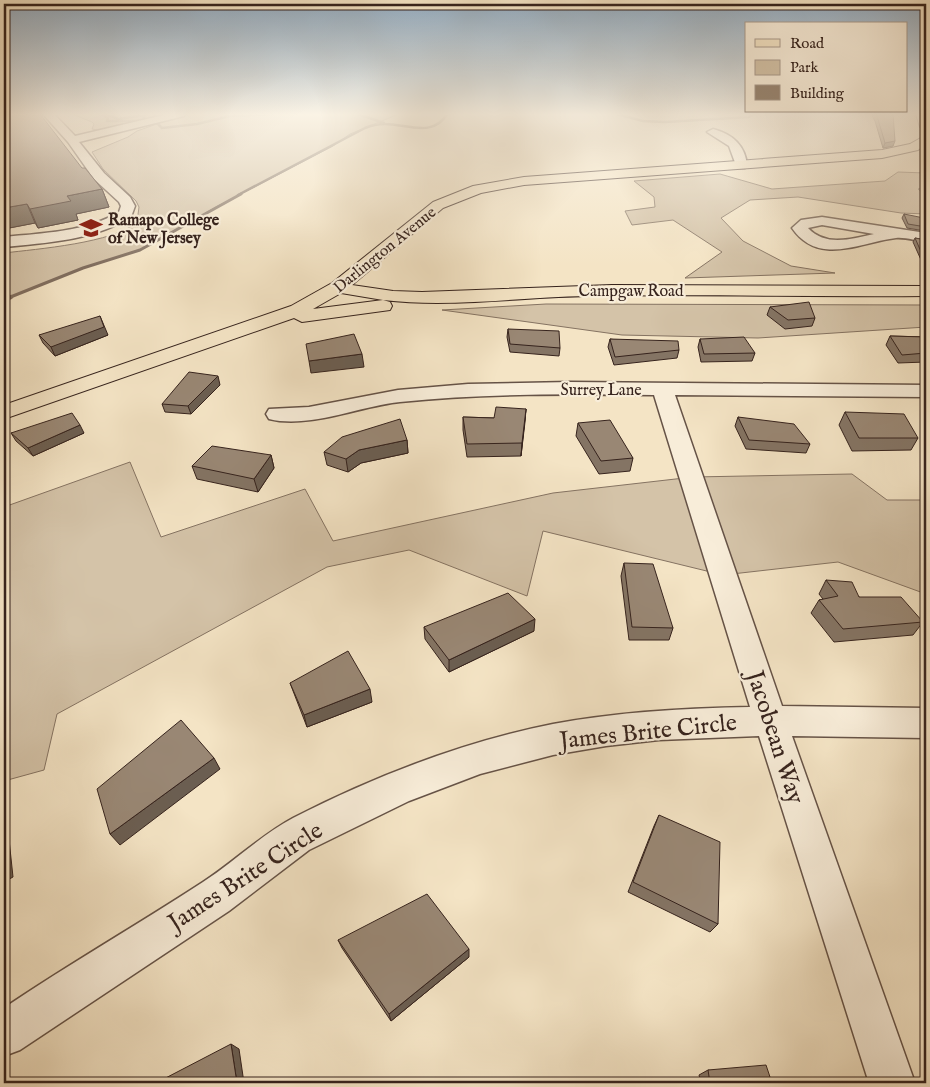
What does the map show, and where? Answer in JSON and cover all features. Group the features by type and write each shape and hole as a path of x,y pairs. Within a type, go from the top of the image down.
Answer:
{"main road":[{"name":"Darlington Avenue","path":"4,412 298,310 338,287 438,205 469,192 524,181 745,165"},
{"name":"Campgaw Road","path":"338,287 388,297 587,290 926,291"},
{"path":"249,326 321,313 487,294"}],"street":[{"path":"4,242 54,236 100,226 126,214 128,206 125,200 99,176 91,165"},
{"path":"894,234 872,237 859,244 838,246 813,240 804,235 799,228 806,223 822,222 926,238"},
{"name":"Surrey Lane","path":"277,414 309,413 398,396 459,390 570,388 926,392"},
{"name":"Jacobean Way","path":"663,389 770,720 892,1083"},
{"name":"James Brite Circle","path":"4,1034 222,892 297,837 367,801 435,773 501,752 567,737 633,728 770,720 926,723"}],"green space":[{"path":"100,165 297,165 216,207 140,250 83,268 4,300 4,253 94,240 126,229 137,222 139,207 136,201"},
{"path":"898,172 926,173 926,188 918,189 926,195 926,214 901,213 798,197 750,200 721,218 743,241 791,266 835,273 685,278 722,252 673,220 632,225 625,211 655,207 654,197 634,181 720,174 772,189 885,181"},
{"path":"546,304 926,305 926,327 758,338 622,335 442,310"},
{"path":"130,462 161,537 305,489 333,541 553,493 693,477 852,474 887,500 926,500 926,594 838,562 723,575 543,531 527,596 409,550 327,567 57,714 44,770 4,781 4,507"}],"building":[{"path":"4,165 79,165 82,168 85,168 102,189 67,196 71,201 30,209 27,204 4,208"},
{"path":"904,214 924,218 926,227 908,224"},
{"path":"915,238 926,240 926,263"},
{"path":"809,302 815,318 788,320 770,307"},
{"path":"100,316 104,327 51,347 39,335"},
{"path":"508,329 559,331 560,348 510,344"},
{"path":"354,334 362,354 309,361 306,344"},
{"path":"890,336 926,337 926,353 902,355"},
{"path":"744,337 755,353 704,354 700,339"},
{"path":"610,339 678,341 679,350 615,357"},
{"path":"189,372 218,376 188,406 162,404"},
{"path":"496,407 526,409 522,443 467,444 463,417 494,418"},
{"path":"845,412 904,414 918,438 859,438"},
{"path":"72,413 80,425 28,448 11,433"},
{"path":"738,417 794,424 810,444 749,440"},
{"path":"400,419 407,440 359,450 346,459 324,452 342,437"},
{"path":"610,420 633,458 601,461 578,423"},
{"path":"212,446 271,455 254,479 192,466"},
{"path":"624,563 653,564 673,628 632,627"},
{"path":"826,580 852,582 859,597 901,597 923,622 843,629 819,600 838,596"},
{"path":"508,593 535,619 449,660 424,627"},
{"path":"348,651 370,689 304,715 290,683"},
{"path":"181,720 214,758 110,834 97,789"},
{"path":"659,815 720,842 718,924 633,882"},
{"path":"427,894 469,949 389,1014 338,940"},
{"path":"231,1044 237,1083 156,1083"},
{"path":"766,1065 772,1083 710,1083 708,1070"}],"waterway":[{"path":"238,195 296,165"},
{"path":"8,298 83,268 140,250 241,194"},
{"path":"4,300 11,297"}],"place":[{"name":"Ramapo College of New Jersey","path":"91,228"}]}
